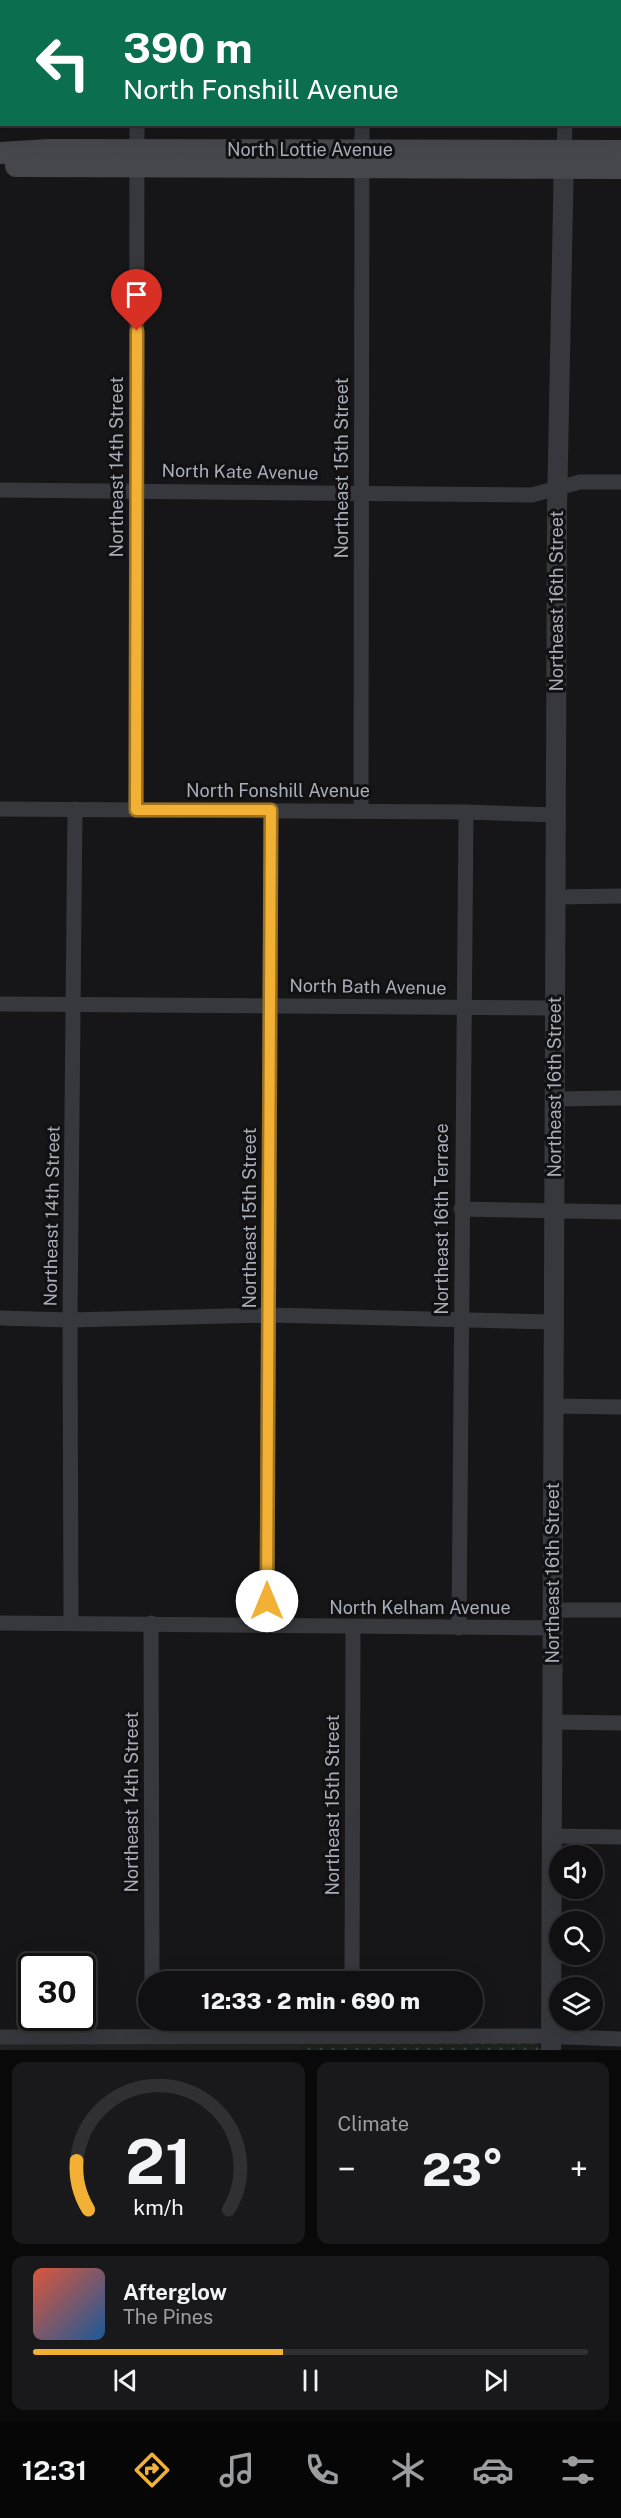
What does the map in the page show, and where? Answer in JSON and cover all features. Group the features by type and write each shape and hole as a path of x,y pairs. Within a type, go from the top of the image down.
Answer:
{"main road":[{"name":"North Lottie Avenue","path":"0,153 137,158 563,159 621,151"},
{"name":"North Lottie Avenue","path":"0,166 137,158"},
{"name":"North Lottie Avenue","path":"563,159 621,168"}],"street":[{"name":"Northeast 14th Street","path":"136,810 137,126"},
{"name":"Northeast 15th Street","path":"361,811 362,126"},
{"name":"Northeast 16th Street","path":"551,2044 558,488 565,126"},
{"name":"North Kate Avenue","path":"0,490 532,495 580,482 621,482"},
{"name":"North Fonshill Avenue","path":"0,809 466,812 556,815"},
{"name":"Northeast 14th Street","path":"71,1623 70,1320 75,809"},
{"name":"Northeast 15th Street","path":"267,1625 271,810"},
{"name":"Northeast 16th Terrace","path":"459,1628 466,812"},
{"path":"556,897 621,896"},
{"name":"North Bath Avenue","path":"0,1004 555,1008"},
{"path":"555,1099 621,1098"},
{"path":"461,1209 621,1212"},
{"path":"0,1318 70,1320 269,1315 553,1322"},
{"path":"553,1406 621,1407"},
{"name":"North Kelham Avenue","path":"0,1623 459,1628 621,1610"},
{"name":"Northeast 14th Street","path":"151,1623 152,1971"},
{"name":"Northeast 15th Street","path":"352,1971 353,1628"},
{"path":"552,1722 621,1723"},
{"path":"552,1836 621,1837"},
{"path":"152,2031 152,2037"},
{"path":"0,2037 152,2037 285,2031"},
{"path":"389,2031 551,2044 621,2039"}],"shaded area":[{"path":"301,2043 301,2050 0,2050 0,2044"},
{"path":"301,2043 536,2043 542,2050 301,2050"}],"route":[{"path":"137,331 136,810 271,810 267,1601"}]}
